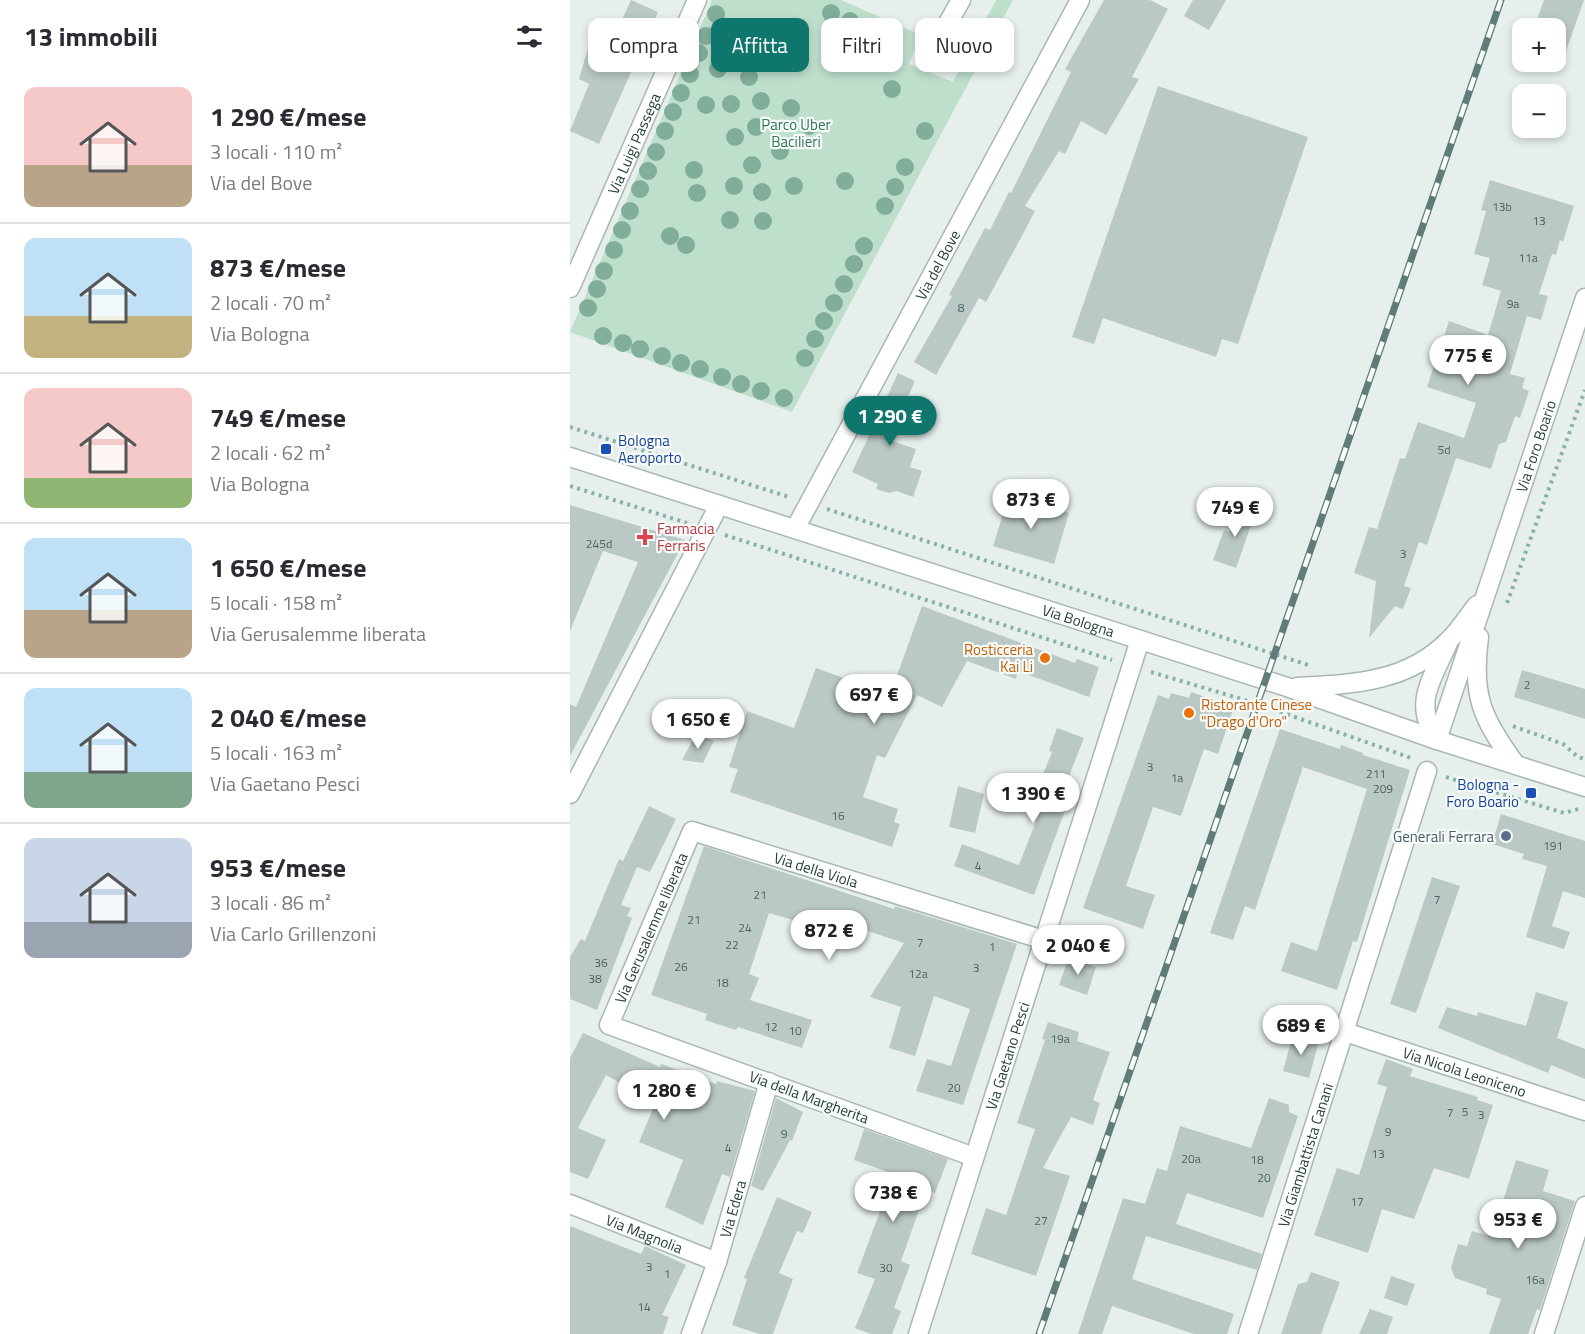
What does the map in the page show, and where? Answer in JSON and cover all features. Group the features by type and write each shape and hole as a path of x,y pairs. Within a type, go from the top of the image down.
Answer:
{"street":[{"name":"Via Luigi Passega","path":"570,288 697,0"},
{"path":"951,18 961,0"},
{"name":"Via del Bove","path":"795,529 1080,0"},
{"name":"Via Foro Boario","path":"1437,740 1585,298"},
{"name":"Via Bologna","path":"570,457 1287,687 1437,740 1585,787"},
{"path":"570,794 719,505"},
{"name":"Via Foro Boario","path":"1287,687 1359,683 1385,679 1418,664 1448,641 1485,594"},
{"name":"Via Foro Boario","path":"1485,594 1476,680 1481,709 1516,765"},
{"name":"Via Gaetano Pesci","path":"918,1334 1140,640"},
{"name":"Via Foro Boario","path":"1437,740 1426,723 1424,704 1448,641"},
{"name":"Via Giambattista Canani","path":"1248,1334 1427,771"},
{"name":"Via della Viola","path":"692,831 1044,940"},
{"name":"Via Gerusalemme liberata","path":"609,1025 692,831"},
{"name":"Via della Margherita","path":"609,1025 974,1157"},
{"name":"Via Nicola Leoniceno","path":"1345,1032 1585,1111"},
{"name":"Via Edera","path":"691,1334 717,1262 769,1082"},
{"name":"Via Magnolia","path":"570,1204 717,1262"},
{"path":"1544,1334 1585,1206"}],"path":[{"path":"1504,611 1585,390"},
{"path":"570,427 1310,665"},
{"path":"570,486 1131,666 1258,704 1407,755 1427,771 1564,813 1585,807"},
{"path":"1492,728 1504,722 1563,744 1578,757 1585,759"}],"green space":[{"name":"Parco Uber Bacilieri","path":"712,0 841,0 882,18 821,18 821,72 903,72 903,27 915,32 915,50 909,64 915,66 915,72 929,72 953,82 958,72 974,72 792,412 570,332 681,72 699,72 699,30"},
{"name":"Parco Uber Bacilieri","path":"996,0 1013,0 1003,18 987,18"}],"building":[{"path":"631,0 658,12 655,18 623,18"},
{"path":"1104,0 1150,0 1168,9 1132,77 1139,79 1106,135 1081,121 1065,154 1059,151 1025,206 1035,211 986,302 979,298 936,375 914,362 952,296 949,295 985,228 990,230 1009,192 1011,193 1071,72 1065,69"},
{"path":"1193,0 1226,0 1209,30 1184,16"},
{"path":"1544,0 1584,0 1566,51 1566,18 1538,18"},
{"path":"588,48 588,72 631,72 599,144 570,131 589,84 579,79"},
{"path":"1158,86 1308,137 1238,344 1222,339 1216,357 1103,318 1094,344 1072,337"},
{"path":"1490,180 1574,206 1563,242 1560,240 1556,255 1552,254 1539,294 1548,296 1541,320 1527,316 1510,374 1525,378 1522,388 1529,391 1520,418 1515,416 1506,442 1499,444 1491,469 1456,458 1427,545 1419,542 1404,586 1411,588 1403,609 1395,606 1369,638 1376,581 1354,573 1369,527 1377,529 1400,458 1405,459 1418,422 1464,438 1476,403 1427,387 1449,321 1488,335 1501,291 1482,285 1490,258 1474,254 1486,211 1481,210"},
{"path":"898,373 915,381 889,440 916,449 910,467 922,471 913,497 897,491 889,493 876,489 878,484 852,472"},
{"path":"1009,495 1069,513 1054,564 993,546"},
{"path":"570,505 685,540 570,756 570,704 576,707 638,562 603,551 570,631"},
{"path":"1238,505 1256,511 1236,568 1213,560 1224,530 1229,532"},
{"path":"922,606 1075,663 1077,659 1099,667 1089,697 1018,671 1016,679 967,661 942,707 917,695 885,758 877,755 863,797 898,809 894,822 900,824 892,847 730,792 738,769 729,767 747,711 794,728 816,668 890,695"},
{"path":"1522,670 1585,689 1585,719 1514,697"},
{"path":"1191,692 1220,702 1219,705 1233,710 1218,754 1204,749 1181,816 1153,807 1126,886 1155,895 1143,929 1083,908 1158,695 1169,699 1171,693 1189,698"},
{"path":"1057,728 1084,738 1060,799 1068,802 1034,895 954,866 962,844 1019,865 1041,808 1031,804 1052,752 1049,751"},
{"path":"1280,729 1340,749 1341,745 1363,753 1363,755 1410,770 1357,942 1353,941 1337,990 1281,971 1291,942 1317,951 1367,789 1303,767 1255,910 1245,906 1233,940 1210,933"},
{"path":"696,734 714,741 703,763 682,760"},
{"path":"958,786 984,794 975,833 949,827"},
{"path":"649,806 676,819 650,872 637,867 621,905 631,908 627,916 632,918 597,1010 570,999 570,957 581,939 585,941 619,859 623,861"},
{"path":"1501,814 1585,841 1585,898 1563,891 1552,926 1570,932 1564,949 1526,937 1547,866 1522,859 1524,854 1492,844"},
{"path":"704,846 894,909 895,906 1017,944 963,1105 916,1091 927,1059 951,1066 970,1009 934,996 915,1056 889,1048 901,1007 870,997 904,943 859,928 856,938 769,913 749,974 759,978 750,1000 812,1020 802,1048 738,1027 736,1030 705,1020 707,1014 651,995"},
{"path":"1432,877 1460,886 1416,1013 1390,1004"},
{"path":"1069,957 1096,967 1087,995 1059,985"},
{"path":"1536,992 1568,1002 1557,1038 1585,1049 1585,1079 1551,1065 1548,1073 1438,1028 1447,1007 1477,1016 1478,1012 1526,1026"},
{"path":"1048,1022 1079,1032 1077,1041 1110,1052 1093,1100 1100,1103 1093,1125 1071,1117 1043,1168 1070,1176 1036,1276 971,1254 986,1208 1006,1215 1035,1129 1017,1123 1045,1040 1042,1039"},
{"path":"583,1033 660,1067 661,1064 716,1084 717,1081 755,1091 730,1177 722,1174 703,1225 665,1207 683,1160 639,1142 661,1090 623,1076 620,1083 606,1075 578,1128 606,1140 588,1179 570,1172 570,1058"},
{"path":"1293,1034 1319,1041 1309,1078 1283,1071"},
{"path":"1386,1059 1413,1069 1410,1076 1478,1097 1477,1100 1493,1105 1469,1179 1434,1168 1414,1219 1382,1209 1368,1253 1314,1235 1337,1168 1359,1175 1387,1087 1377,1084"},
{"path":"776,1098 803,1112 792,1141 790,1140 763,1191 751,1186"},
{"path":"1269,1098 1289,1105 1289,1112 1298,1116 1263,1218 1187,1193 1176,1224 1262,1254 1257,1270 1146,1236 1132,1279 1234,1314 1227,1334 1194,1334 1112,1306 1102,1334 1078,1334 1123,1198 1145,1204 1157,1168 1167,1171 1180,1126 1251,1148"},
{"path":"864,1129 948,1159 935,1193 926,1190 901,1261 910,1265 894,1308 901,1311 892,1334 871,1334 855,1328 875,1279 857,1273 894,1174 854,1160"},
{"path":"1516,1160 1549,1170 1543,1191 1575,1201 1540,1310 1537,1309 1528,1334 1489,1334 1501,1299 1486,1294 1487,1289 1455,1278 1451,1268 1458,1244 1467,1246 1472,1231 1488,1236 1490,1228 1494,1229"},
{"path":"777,1197 812,1212 803,1233 797,1231 779,1273 793,1279 773,1334 759,1334 732,1325 747,1279 744,1278"},
{"path":"570,1226 641,1254 645,1246 686,1265 662,1315 669,1317 663,1334 570,1334"},
{"path":"1311,1272 1340,1282 1321,1334 1281,1334 1298,1284 1307,1282"},
{"path":"1391,1276 1415,1284 1407,1306 1384,1298"},
{"path":"1370,1309 1393,1317 1387,1334 1359,1334"}],"railway":[{"path":"1039,1334 1501,0"}],"place":[{"name":"Bologna Aeroporto","path":"606,449"},
{"name":"Farmacia Ferraris","path":"645,537"},
{"name":"Rosticceria Kai Li","path":"1045,658"},
{"name":"Ristorante Cinese \"Drago d'Oro\"","path":"1189,713"},
{"name":"Bologna - Foro Boario","path":"1531,793"},
{"name":"Generali Ferrara","path":"1506,836"}]}
